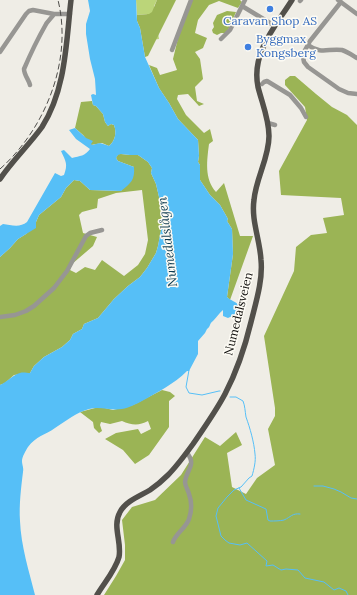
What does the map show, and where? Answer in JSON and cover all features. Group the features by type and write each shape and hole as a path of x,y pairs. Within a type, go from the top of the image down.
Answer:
{"main road":[{"path":"0,180 41,127 53,105 60,85 63,70 72,0"},
{"name":"Numedalsveien","path":"97,595 114,569 118,559 120,550 117,524 121,511 130,502 151,490 163,480 187,453 217,408 231,382 242,354 253,315 262,263 253,212 257,183 268,148 269,135 268,123 256,77 257,67 263,47 292,0"}],"street":[{"path":"172,50 191,0"},
{"path":"221,40 230,30 244,0"},
{"path":"357,14 340,1 308,45 304,52 303,58 308,67 339,89 348,93 357,94"},
{"path":"242,6 275,26"},
{"path":"0,52 27,12 33,10 54,14 70,14"},
{"path":"30,85 24,70 45,26 54,14"},
{"path":"308,45 318,51 341,50 350,53 357,58"},
{"path":"262,84 267,81 290,96 301,108 306,117"},
{"path":"268,123 275,125"},
{"path":"0,317 20,314 34,306 54,288 67,270 86,236 90,233 102,230"},
{"path":"173,542 189,520 191,512 192,503 185,484 191,466 191,458 187,453"}],"green space":[{"path":"136,0 157,0 154,6 159,39 151,40 147,14 137,15"},
{"path":"157,0 176,0 148,56 145,57 137,15 149,14 152,12"},
{"path":"191,0 240,0 242,2 238,8 219,1 209,5 198,20 195,33 207,38 203,48 195,52 200,59 203,79 195,87 197,101 204,104 199,106 188,94 178,95 177,99 186,115 204,133 210,129 213,141 209,144 207,169 212,187 216,192 224,183 240,236 253,236 230,300 227,297 233,254 232,229 220,205 210,195 200,180 198,140 178,119 159,88 149,65 157,68 160,75 177,70 173,59 180,30"},
{"path":"227,11 236,12 228,30 225,33 217,35 213,33 213,23 217,15"},
{"path":"290,76 295,76 332,107 347,115 357,125 357,595 104,595 125,560 122,520 132,507 155,500 181,475 205,437 220,446 236,432 242,445 227,453 232,487 246,494 257,478 275,465 268,429 275,416 275,408 264,336 294,271 296,247 311,235 327,233 323,218 344,215 341,198 281,195 279,171 307,120 305,107 285,85 285,80"},
{"path":"92,101 93,105 96,106 103,114 105,122 108,126 111,124 114,125 115,137 109,146 102,143 91,145 75,128 81,102"},
{"path":"118,154 138,155 148,162 152,168 151,173 156,184 162,210 162,225 156,253 140,277 114,299 98,318 84,324 82,329 73,334 70,340 62,347 44,357 34,366 30,373 14,375 5,383 0,385 0,257 18,239 26,234 36,222 39,215 61,197 66,188 74,180 80,181 90,190 121,191 134,167 118,161 116,158","holes":["142,190 148,240 145,254 138,265 124,276 102,260 95,270 85,267 76,273 70,270 72,264 93,246 97,237 83,233 79,215 82,212 97,208 98,199 116,193"]},
{"path":"162,390 170,392 175,396 169,401 169,427 149,455 135,464 123,450 105,439 116,433 138,429 141,434 151,429 148,421 141,424 122,421 110,424 101,422 100,425 102,431 99,433 94,428 93,422 80,412 95,408 113,410 133,405"}],"water":[{"name":"Numedalslågen","path":"88,0 136,0 137,21 140,28 145,57 159,88 178,119 198,140 200,180 210,195 220,205 232,229 233,254 227,297 239,306 237,311 228,318 223,316 223,310 220,312 198,341 198,354 189,371 171,384 127,408 93,408 85,410 76,414 31,443 22,459 23,471 20,496 20,515 24,549 35,595 0,595 0,385 18,374 30,373 34,366 44,357 62,347 70,340 73,334 82,329 84,324 98,318 114,299 140,277 156,253 162,225 162,210 156,184 151,173 152,168 148,162 138,155 121,154 116,158 118,161 134,167 134,171 133,178 130,183 121,191 90,190 80,181 74,180 66,188 61,197 39,215 36,222 36,228 18,239 0,257 0,226 3,224 18,226 27,222 55,173 61,176 64,175 66,163 61,151 64,150 72,158 84,154 90,149 76,139 69,130 75,128 86,138 93,141 91,144 92,145 100,143 109,146 114,139 114,125 111,124 108,126 105,122 103,114 96,106 93,105 91,95 96,95 95,79 86,34 86,24 90,11"}],"waterway":[{"path":"189,370 186,387 189,393 202,395 220,391"},
{"path":"230,397 236,397 243,401 253,440 255,459 252,476 241,487 234,490 218,508 216,516 221,536 229,543 240,545 247,543 267,561 266,566 273,565 281,570 298,570 305,578 324,582 334,590 339,588 346,591 348,595"},
{"path":"314,486 323,486 334,489 351,498 357,499"},
{"path":"239,488 246,500 266,509 268,520 270,521 284,520 293,515 300,514"}],"railway":[{"path":"0,169 16,153 30,134 42,114 52,92 62,47 62,23 58,0"}],"place":[{"name":"Caravan Shop AS","path":"270,9"},
{"name":"Byggmax Kongsberg","path":"248,47"}]}
